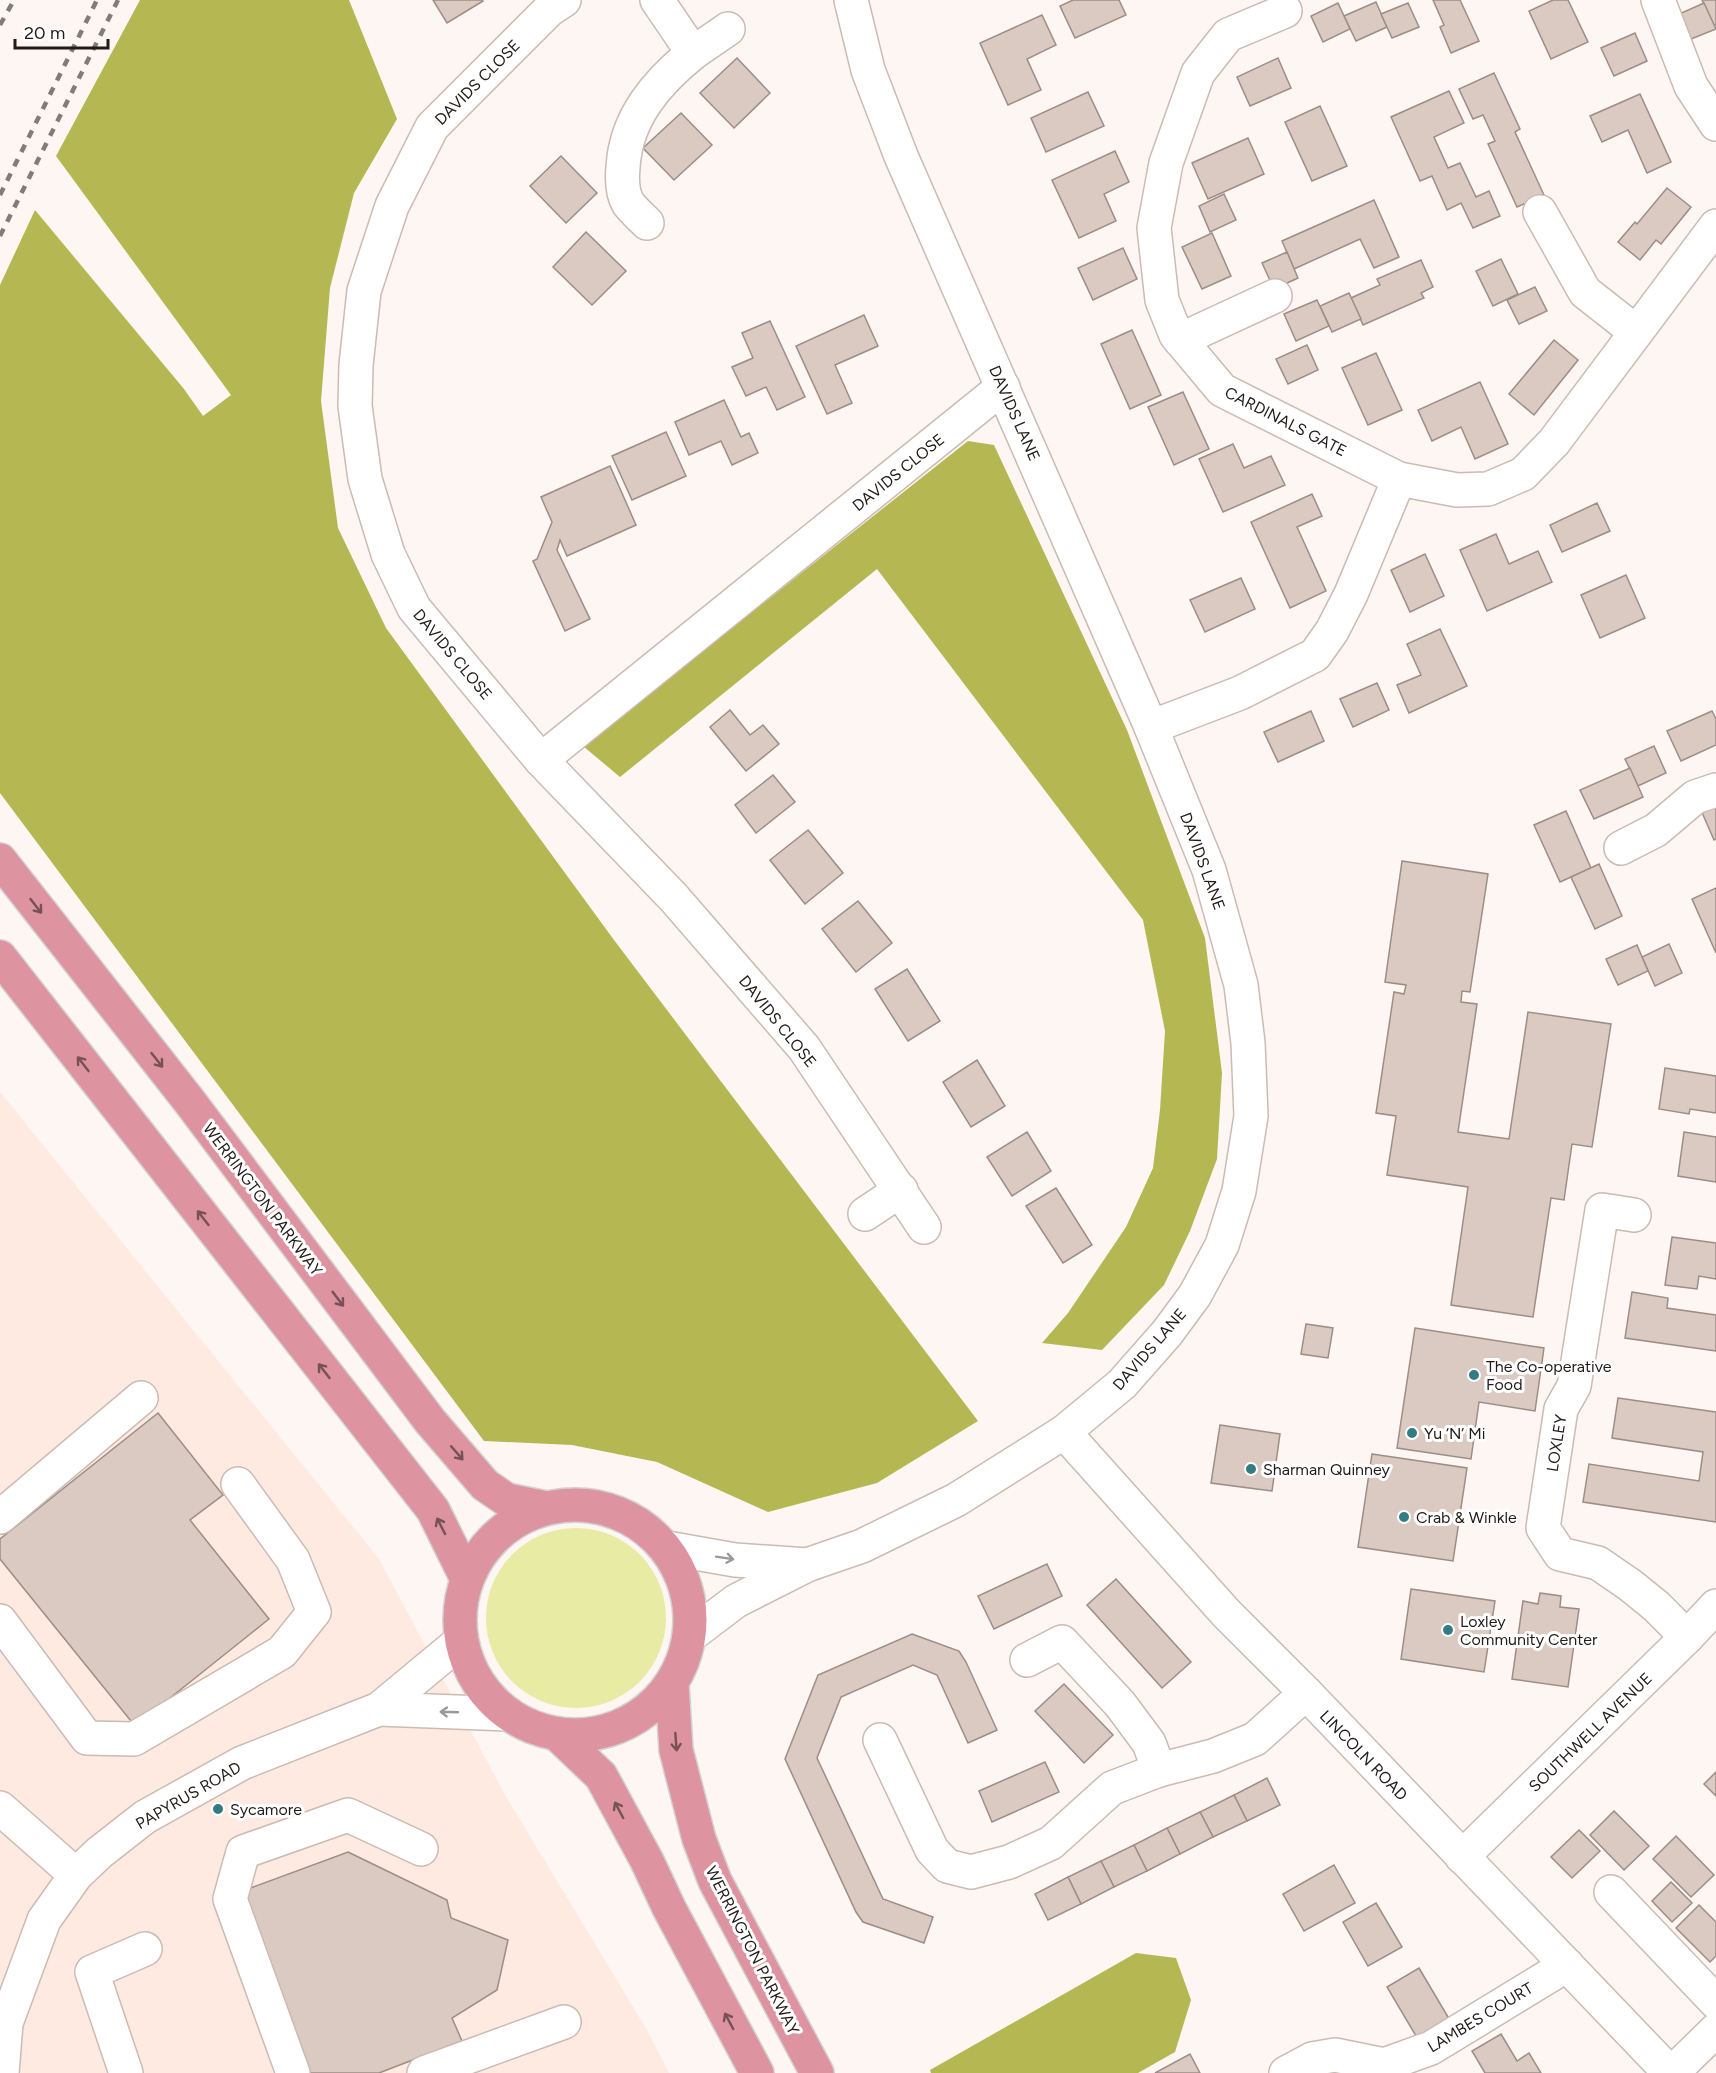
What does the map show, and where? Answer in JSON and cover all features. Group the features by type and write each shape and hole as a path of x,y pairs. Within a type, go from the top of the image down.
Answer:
{"highway":[{"name":"WERRINGTON PARKWAY","path":"0,860 190,1102 430,1421 485,1485 507,1500 546,1508"},
{"path":"0,957 433,1510 466,1579"},
{"path":"579,1504 612,1510 643,1526 667,1548 682,1575 691,1604 691,1635 684,1660 672,1684 650,1708 622,1726 590,1735 557,1734 531,1727 508,1714 486,1694 470,1669 461,1641 459,1620 461,1599 466,1579 480,1555 498,1534 520,1518 546,1508 579,1504"},
{"name":"WERRINGTON PARKWAY","path":"672,1684 676,1750 699,1839 715,1881 812,2062"},
{"path":"557,1734 602,1776 674,1918 757,2073"}],"street":[{"path":"657,0 693,54"},
{"name":"DAVIDS LANE","path":"691,1635 736,1601 807,1565 862,1546 956,1500 1064,1432 1122,1384 1167,1333 1195,1295 1222,1245 1239,1191 1251,1116 1248,1043 1241,985 1209,870 1151,727 901,156 868,70 851,0"},
{"path":"1658,0 1691,86 1716,124"},
{"name":"DAVIDS CLOSE","path":"552,3 432,127 392,206 364,291 356,365 355,406 365,479 388,554 414,608 541,760 674,898 804,1048 924,1227"},
{"name":"CARDINALS GATE","path":"1285,11 1228,35 1198,73 1166,163 1154,228 1162,300 1176,335 1222,390 1399,479 1457,490 1488,489 1523,474 1554,442 1716,226"},
{"path":"647,223 627,202 622,180 624,147 636,115 673,70 728,29"},
{"path":"1540,212 1585,292 1636,332"},
{"path":"1180,340 1275,296"},
{"name":"DAVIDS CLOSE","path":"541,760 1003,387"},
{"path":"1151,727 1240,693 1315,655 1332,630 1350,594 1399,479"},
{"path":"1621,848 1656,830 1695,797 1716,790"},
{"path":"865,1214 901,1190"},
{"name":"LOXLEY","path":"1634,1215 1602,1210 1574,1386 1561,1409 1544,1528 1560,1554 1598,1563 1656,1606 1687,1637"},
{"path":"0,1517 141,1398"},
{"name":"LINCOLN ROAD","path":"1064,1432 1226,1613 1306,1693 1671,2073"},
{"path":"2,1629 87,1738 134,1739 282,1653 314,1612 294,1560 238,1484"},
{"name":"DAVIDS LANE","path":"667,1548 735,1560 807,1565"},
{"name":"SOUTHWELL AVENUE","path":"1462,1857 1716,1606"},
{"name":"PAPYRUS ROAD","path":"2,2073 6,2023 44,1920 76,1875 99,1853 145,1817 242,1763 379,1709 461,1641"},
{"path":"1027,1660 1062,1642 1120,1704 1149,1743 1160,1770"},
{"path":"880,1740 932,1850 947,1866 971,1872 1009,1862 1051,1843 1112,1788 1160,1770 1213,1756 1255,1739 1306,1693"},
{"name":"PAPYRUS ROAD","path":"379,1709 508,1714"},
{"path":"0,1808 76,1875"},
{"path":"293,2073 230,1899 243,1852 348,1815 421,1849"},
{"path":"1611,1892 1716,2002"},
{"path":"126,2073 92,1972 145,1949"},
{"name":"LAMBES COURT","path":"1286,2073 1312,2059 1335,2055 1384,2065 1431,2048 1567,1965"},
{"path":"424,2073 564,2022"},
{"path":"1671,2073 1716,2030"}],"shaded area":[{"path":"140,0 349,0 397,119 354,193 330,288 321,401 338,528 386,628 614,940 978,1421 877,1483 768,1512 657,1462 572,1445 484,1441 0,793 0,285 35,210 184,389 203,416 231,395 56,156"},
{"path":"968,441 994,445 1127,730 1205,938 1222,1073 1217,1159 1190,1231 1164,1285 1102,1350 1042,1343 1068,1313 1126,1227 1153,1168 1160,1110 1165,1031 1143,920 877,569 620,777 583,746"},
{"path":"0,1092 379,1559 505,1795 647,2030 669,2073 0,2073"},
{"path":"1136,1953 1176,1958 1191,2000 1175,2052 1138,2073 931,2073 930,2070"}],"green space":[{"path":"576,1528 594,1529 611,1534 640,1554 660,1583 665,1600 665,1636 660,1653 640,1682 611,1702 594,1707 576,1708 558,1707 541,1702 512,1682 492,1653 487,1636 486,1618 487,1600 492,1583 512,1554 541,1534 558,1529"}],"building":[{"path":"433,0 482,0 483,1 447,23"},
{"path":"1073,0 1119,0 1126,15 1075,38 1060,6"},
{"path":"1433,0 1460,0 1479,41 1451,53 1440,27 1444,25"},
{"path":"1553,0 1568,0 1588,42 1551,59 1529,11"},
{"path":"1702,0 1716,0 1716,25 1714,26"},
{"path":"1376,2 1387,27 1356,41 1344,16"},
{"path":"1338,3 1350,29 1323,42 1311,16"},
{"path":"1408,3 1419,27 1392,38 1381,14"},
{"path":"1704,3 1716,29 1691,39 1679,14"},
{"path":"1042,15 1056,45 1027,59 1041,90 1008,105 980,43"},
{"path":"1635,33 1647,61 1614,76 1601,48"},
{"path":"737,58 770,93 734,128 700,93"},
{"path":"1278,58 1291,88 1250,106 1237,77"},
{"path":"1494,73 1520,129 1515,132 1544,195 1517,207 1488,144 1495,141 1483,115 1473,119 1459,89"},
{"path":"1449,91 1464,123 1434,137 1448,168 1460,163 1476,197 1489,191 1500,216 1473,228 1461,203 1447,210 1432,176 1420,181 1391,117"},
{"path":"1088,92 1104,126 1046,152 1031,118"},
{"path":"1640,94 1671,162 1647,173 1628,130 1602,142 1590,116"},
{"path":"1320,106 1347,166 1312,181 1285,122"},
{"path":"681,113 712,145 674,180 643,148"},
{"path":"1248,138 1264,174 1208,199 1192,163"},
{"path":"1115,151 1129,182 1104,194 1116,221 1079,238 1052,180"},
{"path":"561,156 597,193 566,223 530,186"},
{"path":"1667,188 1691,207 1661,244 1656,240 1640,260 1618,242 1635,222 1637,224"},
{"path":"1224,194 1236,220 1210,232 1199,206"},
{"path":"1374,200 1399,257 1374,268 1360,239 1294,269 1282,241"},
{"path":"586,232 626,271 592,305 553,267"},
{"path":"1212,233 1231,276 1202,289 1182,247"},
{"path":"1123,248 1137,279 1093,300 1078,268"},
{"path":"1287,252 1298,278 1274,289 1262,263"},
{"path":"1501,259 1518,294 1493,306 1476,271"},
{"path":"1421,260 1433,287 1421,293 1424,298 1363,325 1351,298 1380,285 1377,279"},
{"path":"1535,287 1547,311 1519,324 1507,300"},
{"path":"1349,293 1361,319 1332,332 1320,306"},
{"path":"1317,300 1329,326 1296,341 1284,314"},
{"path":"864,315 878,346 835,365 852,403 827,414 796,346"},
{"path":"770,321 805,397 777,410 766,387 746,396 732,367 753,358 742,333"},
{"path":"1132,330 1161,395 1130,409 1101,344"},
{"path":"1554,340 1578,360 1534,415 1509,394"},
{"path":"1307,345 1318,370 1288,384 1276,359"},
{"path":"1376,353 1402,410 1368,425 1342,368"},
{"path":"1480,382 1508,444 1475,459 1461,427 1432,441 1418,410"},
{"path":"1183,392 1209,449 1174,465 1148,407"},
{"path":"724,400 741,437 749,433 758,453 732,465 721,441 689,455 675,422"},
{"path":"666,432 686,476 632,500 612,456"},
{"path":"1233,444 1244,468 1271,456 1285,485 1223,512 1199,459"},
{"path":"610,466 636,525 567,556 560,540 557,550 590,619 565,631 533,561 537,559 552,522 541,497"},
{"path":"1312,494 1322,516 1297,527 1326,591 1290,608 1251,522"},
{"path":"1597,503 1610,531 1562,552 1550,525"},
{"path":"1496,534 1509,564 1538,551 1552,582 1487,611 1460,550"},
{"path":"1425,554 1444,596 1410,612 1391,570"},
{"path":"1626,575 1645,618 1600,638 1581,595"},
{"path":"1241,578 1255,609 1205,632 1190,600"},
{"path":"1440,629 1467,686 1409,713 1397,685 1421,675 1407,644"},
{"path":"1377,683 1389,710 1353,727 1340,699"},
{"path":"730,710 750,735 763,725 779,744 746,771 710,727"},
{"path":"1311,711 1324,741 1278,762 1264,732"},
{"path":"1712,711 1716,719 1716,745 1681,761 1667,731"},
{"path":"1654,746 1666,773 1638,786 1625,759"},
{"path":"1630,768 1643,797 1594,819 1580,790"},
{"path":"773,775 795,802 756,833 735,805"},
{"path":"1716,801 1716,839 1714,840 1700,808"},
{"path":"1566,811 1591,868 1560,882 1534,825"},
{"path":"808,830 843,873 805,904 770,860"},
{"path":"1402,861 1488,874 1470,992 1462,991 1461,1002 1477,1004 1458,1132 1509,1139 1528,1012 1611,1024 1592,1147 1572,1144 1564,1200 1551,1198 1533,1317 1451,1305 1468,1187 1387,1175 1396,1116 1376,1113 1394,992 1404,994 1406,985 1385,982"},
{"path":"1599,864 1622,916 1595,929 1571,877"},
{"path":"1716,888 1716,953 1692,899"},
{"path":"858,901 892,943 856,972 822,929"},
{"path":"1669,944 1682,973 1655,986 1642,957"},
{"path":"1637,945 1648,971 1618,985 1606,959"},
{"path":"907,969 940,1021 908,1041 875,989"},
{"path":"977,1060 1005,1106 971,1127 943,1082"},
{"path":"1665,1068 1716,1076 1716,1113 1690,1109 1689,1114 1659,1109"},
{"path":"1027,1132 1051,1171 1012,1196 987,1157"},
{"path":"1684,1132 1716,1137 1716,1182 1678,1176"},
{"path":"1056,1188 1092,1245 1063,1263 1026,1206"},
{"path":"1672,1237 1716,1243 1716,1279 1699,1276 1697,1289 1665,1285"},
{"path":"1632,1292 1668,1298 1667,1308 1716,1315 1716,1351 1625,1338"},
{"path":"1306,1324 1333,1328 1328,1358 1301,1354"},
{"name":"The Co-operative Food","path":"1415,1328 1544,1348 1535,1411 1479,1402 1471,1459 1397,1448"},
{"path":"1618,1398 1716,1412 1716,1522 1583,1502 1589,1464 1699,1481 1703,1452 1612,1438"},
{"path":"158,1413 223,1495 190,1520 269,1619 135,1726 0,1559 0,1539"},
{"path":"1220,1425 1280,1434 1272,1491 1211,1483"},
{"path":"1372,1454 1467,1468 1453,1561 1358,1547"},
{"path":"1047,1564 1062,1596 994,1629 978,1596"},
{"path":"1116,1579 1191,1662 1162,1688 1087,1605"},
{"name":"Loxley Community Center","path":"1411,1589 1495,1601 1484,1672 1401,1659"},
{"path":"1540,1593 1561,1596 1560,1607 1579,1609 1568,1687 1512,1679 1523,1601 1538,1604"},
{"path":"912,1634 959,1651 997,1730 968,1743 937,1675 913,1665 841,1697 817,1758 883,1899 933,1917 924,1943 863,1922 856,1912 785,1759 818,1675"},
{"path":"1064,1684 1113,1735 1084,1763 1035,1711"},
{"path":"1045,1762 1059,1792 992,1822 979,1791"},
{"path":"1716,1772 1716,1796 1704,1784"},
{"path":"1267,1778 1280,1805 1247,1821 1234,1795"},
{"path":"1234,1795 1247,1821 1213,1837 1200,1812"},
{"path":"1614,1811 1649,1846 1624,1870 1590,1835"},
{"path":"1200,1812 1213,1837 1180,1854 1167,1828"},
{"path":"1167,1828 1180,1854 1147,1871 1134,1845"},
{"path":"1579,1830 1600,1851 1572,1878 1551,1857"},
{"path":"1676,1836 1714,1875 1691,1897 1653,1859"},
{"path":"1134,1845 1147,1871 1114,1887 1101,1861"},
{"path":"348,1852 447,1900 451,1918 508,1940 497,1990 452,2018 462,2041 379,2073 305,2073 237,1893"},
{"path":"1101,1861 1114,1887 1081,1904 1068,1877"},
{"path":"1334,1865 1355,1903 1304,1931 1283,1894"},
{"path":"1068,1877 1081,1904 1048,1920 1035,1894"},
{"path":"1671,1882 1692,1903 1672,1922 1652,1901"},
{"path":"1376,1903 1402,1947 1368,1966 1343,1922"},
{"path":"1699,1905 1716,1922 1716,1956 1710,1962 1676,1928"},
{"path":"1419,1968 1451,2022 1419,2041 1387,1987"},
{"path":"1501,2034 1517,2061 1529,2053 1541,2073 1485,2073 1472,2051"},
{"path":"1190,2054 1200,2073 1155,2073"}],"railway":[{"path":"0,25 14,0"},
{"path":"0,195 97,0"},
{"path":"0,236 118,0"}],"place":[{"name":"The Co-operative Food","path":"1474,1375"},
{"name":"Yu ‘N’ Mi","path":"1412,1433"},
{"name":"Sharman Quinney","path":"1251,1469"},
{"name":"Crab & Winkle","path":"1404,1517"},
{"name":"Loxley Community Center","path":"1448,1630"},
{"name":"Sycamore","path":"218,1809"}]}
